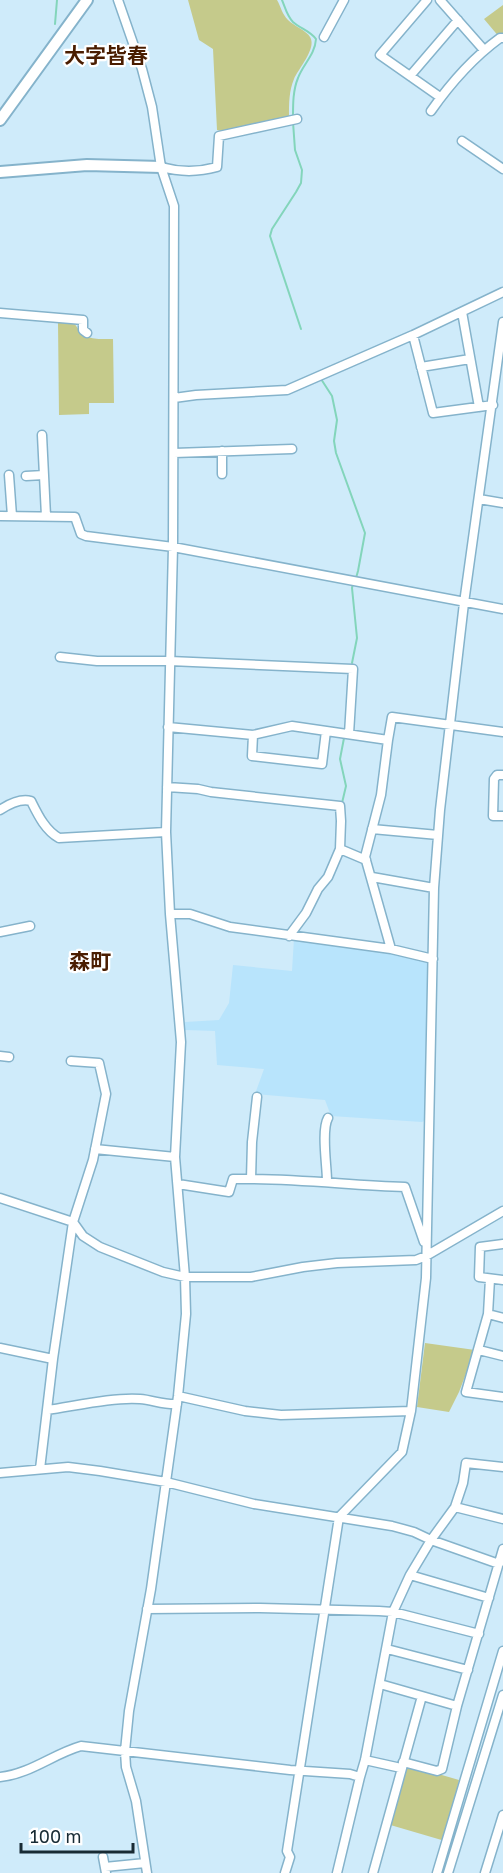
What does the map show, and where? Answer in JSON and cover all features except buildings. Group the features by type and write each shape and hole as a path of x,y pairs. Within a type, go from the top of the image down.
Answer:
{"street":[{"path":"0,120 87,0"},
{"path":"118,0 142,69 152,107 161,167 174,206 173,547 166,832 170,914 181,1042 175,1157 186,1314 178,1400 147,1609 129,1711 125,1751 126,1767 136,1801 147,1873"},
{"path":"324,37 344,0"},
{"path":"427,0 380,55 440,97"},
{"path":"440,0 483,50"},
{"path":"410,76 458,20"},
{"path":"431,111 440,97 483,50 500,38 503,39"},
{"path":"0,172 87,165 161,167 184,171 207,169 217,167 219,136 294,120"},
{"path":"462,141 503,169"},
{"path":"174,398 287,390 413,335 503,292"},
{"path":"462,312 479,407"},
{"path":"0,313 82,321 83,330 87,333"},
{"path":"285,1873 290,1857 287,1851 339,1517 402,1452 411,1411 425,1289 434,888 438,835 464,603 503,322"},
{"path":"413,335 434,413 493,405"},
{"path":"421,367 470,359"},
{"path":"42,435 46,516"},
{"path":"174,453 292,449"},
{"path":"222,451 222,474"},
{"path":"9,475 12,516"},
{"path":"26,476 44,475"},
{"path":"479,499 503,502"},
{"path":"0,516 75,517 81,534 86,536 173,547 503,609"},
{"path":"60,657 97,661 170,661 353,669 349,734"},
{"path":"391,949 365,857 381,795 392,717 503,732"},
{"path":"168,727 253,735 292,726 388,740"},
{"path":"253,735 252,756 322,764 326,731"},
{"path":"503,775 497,775 494,778 494,816 503,816"},
{"path":"167,787 340,806 340,849 328,877 289,936"},
{"path":"0,810 22,800 31,801 50,833 58,838 166,832"},
{"path":"372,829 438,835"},
{"path":"340,849 366,860"},
{"path":"372,877 434,888"},
{"path":"170,914 190,914 230,927 391,949 433,959"},
{"path":"0,932 30,926"},
{"path":"40,1469 73,1222 95,1149 106,1094 99,1063 71,1061"},
{"path":"250,1179 257,1097"},
{"path":"327,1181 325,1130 328,1118"},
{"path":"95,1149 175,1157"},
{"path":"178,1184 229,1192 233,1179 327,1181 405,1187 426,1252"},
{"path":"0,1198 73,1222 83,1236 100,1247 163,1272 185,1277 251,1277 314,1266 416,1260 426,1252 503,1211"},
{"path":"503,1244 480,1247 479,1277 503,1280"},
{"path":"490,1278 488,1314 466,1392 503,1397"},
{"path":"488,1314 503,1318"},
{"path":"0,1348 53,1359"},
{"path":"479,1350 503,1356"},
{"path":"47,1410 140,1399 168,1405 178,1400 281,1415 411,1411"},
{"path":"337,1873 365,1760 393,1612 410,1575 454,1507 463,1483 466,1463 503,1467"},
{"path":"0,1473 68,1467 166,1482 254,1504 392,1526 499,1564"},
{"path":"454,1507 503,1519"},
{"path":"365,1760 437,1771 442,1769 503,1549"},
{"path":"410,1575 489,1598"},
{"path":"147,1609 326,1609 393,1612 479,1634"},
{"path":"387,1649 468,1670"},
{"path":"437,1873 503,1652"},
{"path":"380,1684 458,1706"},
{"path":"448,1873 503,1695"},
{"path":"373,1873 422,1696"},
{"path":"0,1777 39,1766 81,1746 300,1771 350,1774 360,1777"},
{"path":"485,1873 503,1815"},
{"path":"103,1857 105,1870 145,1863"}],"shaded area":[{"path":"294,938 398,952 427,960 430,964 426,1120 422,1122 331,1116 325,1100 255,1094 264,1069 217,1065 215,1031 185,1030 185,1022 219,1020 229,1003 233,965 292,971"}],"green space":[{"path":"188,0 277,0 288,20 310,37 311,47 292,84 289,116 217,130 213,49 199,40"},
{"path":"503,5 503,38 500,38 484,19"},
{"path":"58,323 74,323 82,333 90,338 113,339 114,403 89,403 89,414 59,415"},
{"path":"425,1343 475,1350 449,1412 417,1407"},
{"path":"404,1764 459,1780 445,1841 387,1824"}],"waterway":[{"path":"55,24 57,0"},
{"path":"282,0 293,22 316,39 313,50 296,83 293,116"},
{"path":"293,122 295,150 302,170 301,183 272,229 270,236 301,329"},
{"path":"321,379 332,396 337,420 334,441 336,453 365,533 356,578"},
{"path":"352,663 357,638 353,583"},
{"path":"342,803 346,786 340,759 344,738"}],"district":[{"name":"大字皆春","path":"106,56"},
{"name":"森町","path":"90,962"}]}
